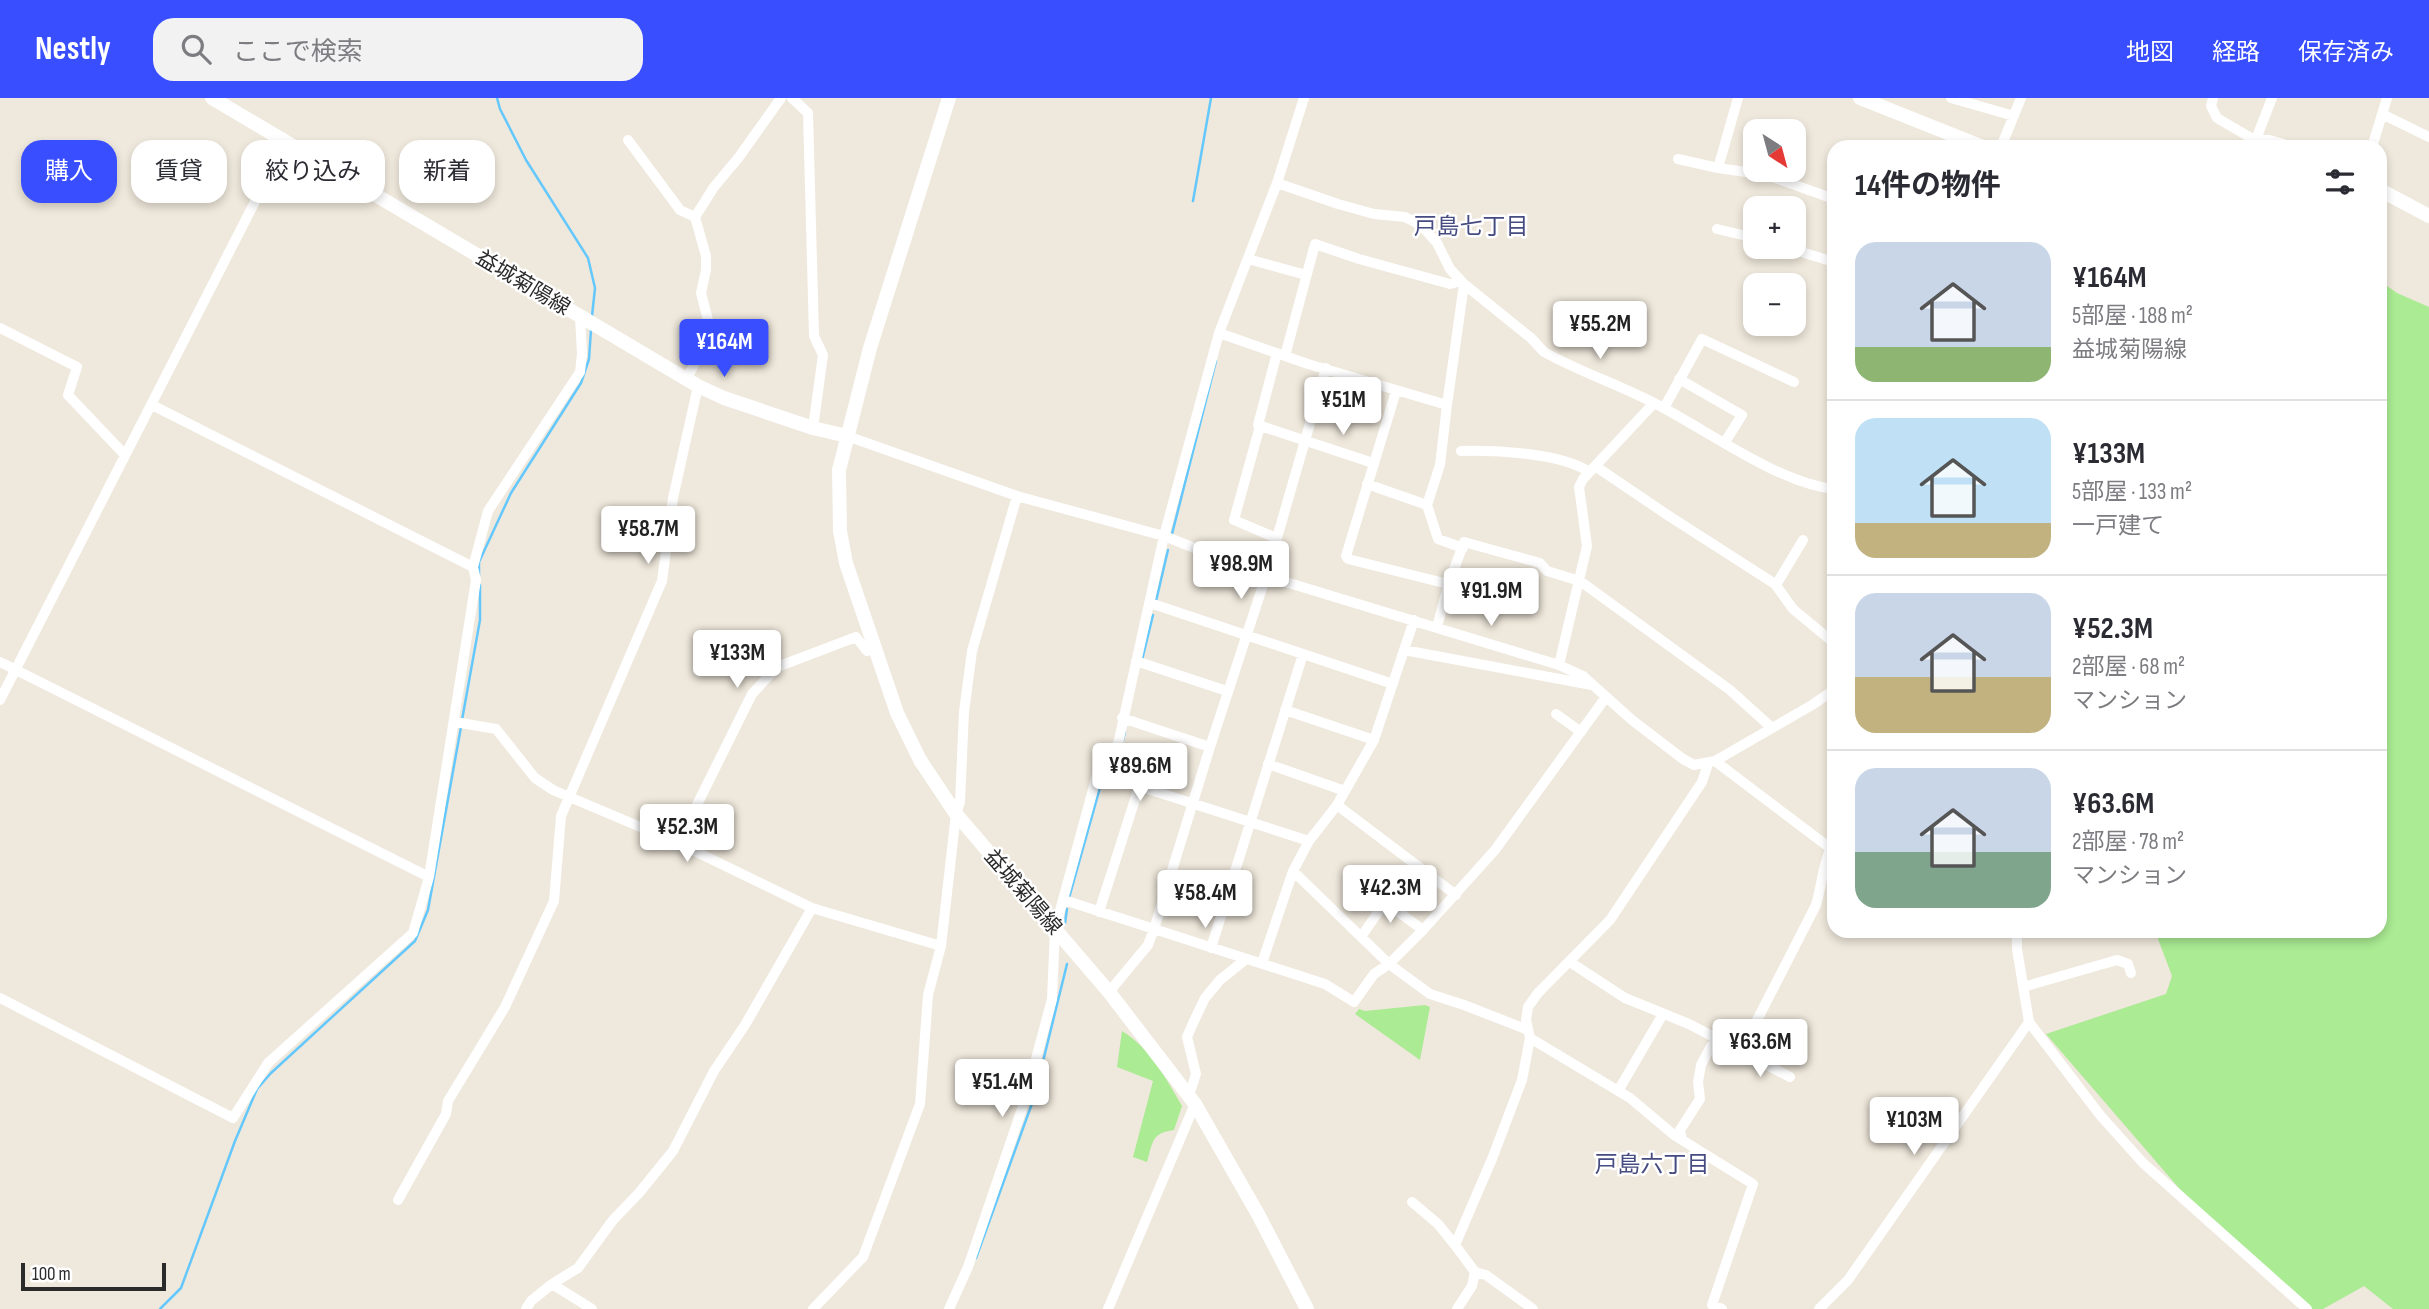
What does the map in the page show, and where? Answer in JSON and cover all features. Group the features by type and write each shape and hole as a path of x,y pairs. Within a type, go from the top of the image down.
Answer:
{"main road":[{"name":"益城菊陽線","path":"212,98 284,140"},
{"name":"益城菊陽線","path":"949,98 870,348 839,470 840,531 846,563 906,735 920,761 956,814 1110,992 1192,1099 1259,1216 1307,1309"},
{"path":"1860,98 1946,140"},
{"path":"2387,194 2429,216"},
{"name":"益城菊陽線","path":"385,200 692,382 724,398 813,428 847,436"}],"street":[{"path":"398,1200 446,1114 448,1101 505,1007 554,901 561,817 662,581 693,367 708,320 702,293 706,256 695,217 714,187 740,157 781,98"},
{"path":"792,98 808,113 814,336 823,355 813,428"},
{"path":"949,1309 968,1267 1025,1100 1052,999 1055,929 1101,760 1118,744 1164,536 1219,333 1232,294 1278,183 1304,98"},
{"path":"1718,168 1738,98"},
{"path":"1951,98 2014,116"},
{"path":"2004,140 2021,98"},
{"path":"2213,98 2211,106 2217,118 2249,140"},
{"path":"2257,140 2272,98"},
{"path":"2374,140 2388,98"},
{"path":"2382,114 2429,137"},
{"path":"628,140 680,210 695,217"},
{"path":"1678,159 1767,176 1827,197"},
{"path":"1278,183 1338,204 1374,214 1405,217 1421,225 1437,243 1450,269 1462,282 1531,338 1544,352 1659,406 1784,473 1817,487 1827,488"},
{"path":"0,700 255,203"},
{"path":"1717,229 1743,236"},
{"path":"1276,538 1234,520 1260,426 1257,424 1315,244 1450,284 1462,282"},
{"path":"1806,253 1827,260"},
{"path":"1248,259 1306,275"},
{"path":"1462,282 1440,464 1427,505 1438,539 1463,548"},
{"path":"0,998 233,1118 268,1063 413,933 429,877 461,723 475,580 473,567 488,511 580,372 582,318"},
{"path":"0,328 77,367 68,396 125,455"},
{"path":"1219,333 1281,355 1447,405"},
{"path":"1559,665 1587,547 1579,487 1592,469 1659,406 1679,379 1702,339 1794,382"},
{"path":"1110,992 1148,945 1154,929 1227,691 1266,576 1326,368"},
{"path":"1679,379 1742,415 1725,442"},
{"path":"1396,391 1346,556 1348,559 1448,586"},
{"path":"152,405 473,567"},
{"path":"1260,426 1373,463"},
{"path":"847,436 1017,496 1164,536 1266,576 1559,665 1583,676 1683,760 1694,765 1712,762 1827,694"},
{"path":"1461,451 1483,450 1564,460 1592,469 1776,585 1793,609 1827,637"},
{"path":"1367,484 1427,505"},
{"path":"813,1309 863,1257 920,1104 928,995 941,946 956,814 960,802 964,712 972,650 1017,496"},
{"path":"1776,585 1803,540"},
{"path":"1437,627 1464,542 1540,563 1547,571 1580,581 1730,690 1772,728"},
{"path":"1150,603 1393,684"},
{"path":"1262,963 1293,871 1309,841 1337,805 1374,740 1414,620"},
{"path":"678,843 752,694 777,667 856,637 867,651 874,649"},
{"path":"1404,650 1592,685"},
{"path":"1210,948 1303,654"},
{"path":"1136,661 1227,691"},
{"path":"0,662 429,877"},
{"path":"1064,900 1325,984 1354,1002 1374,974 1389,964 1423,930 1495,850 1606,697"},
{"path":"1285,710 1374,740"},
{"path":"1556,714 1581,732"},
{"path":"1122,719 1210,747"},
{"path":"461,723 496,729 535,778 571,798 678,843 812,908 941,946"},
{"path":"1712,762 1827,846"},
{"path":"1455,1245 1492,1159 1521,1080 1529,1034 1528,1007 1538,993 1610,920 1702,782 1712,762"},
{"path":"1268,764 1345,791"},
{"path":"1098,773 1309,841"},
{"path":"1099,912 1139,787"},
{"path":"1337,805 1455,895"},
{"path":"1743,1054 1754,1026 1816,905 1822,886 1822,867 1827,858"},
{"path":"1293,871 1389,964 1430,994 1529,1034 1618,1091 1682,1140 1720,1158 1753,1184 1715,1308"},
{"path":"1361,937 1385,902 1423,930"},
{"path":"526,1309 531,1301 552,1284 578,1268 613,1220 673,1151 714,1071 745,1025 812,908"},
{"path":"2017,938 2029,1022 2112,1132 2307,1309"},
{"path":"1108,1309 1192,1099 1196,1074 1187,1037 1190,1029 1205,998 1220,980 1246,959"},
{"path":"2023,987 2117,960 2128,964 2131,973"},
{"path":"1570,962 1625,998 1689,1024 1790,1077"},
{"path":"1618,1091 1663,1014"},
{"path":"1819,1309 1848,1280 2029,1022"},
{"path":"1682,1140 1680,1130 1700,1099 1698,1082 1701,1065 1711,1046"},
{"path":"1412,1202 1438,1224 1475,1272 1486,1275 1533,1309"},
{"path":"1457,1309 1472,1286 1475,1272"},
{"path":"552,1284 592,1309"}],"green space":[{"path":"2387,286 2429,307 2429,1309 2393,1309 2364,1286 2323,1309 2307,1309 2203,1216 2046,1034 2166,994 2172,976 2158,938 2387,938"},
{"path":"1425,1005 1430,1007 1420,1060 1355,1014 1359,1009 1365,1011"},
{"path":"1122,1031 1149,1055 1182,1106 1174,1130 1157,1136 1147,1162 1133,1157 1153,1081 1117,1067"}],"waterway":[{"path":"497,98 526,160 588,258 595,288 592,316"},
{"path":"1193,201 1211,98"},
{"path":"479,575 479,562 511,493 581,383 589,359 591,330"},
{"path":"1172,534 1216,361"},
{"path":"1156,601 1168,550"},
{"path":"462,720 480,620 480,585"},
{"path":"1142,660 1153,615"},
{"path":"160,1309 181,1288 257,1089 271,1073 415,941 428,910 461,727"},
{"path":"1106,768 1121,745 1125,732"},
{"path":"1069,898 1101,784"},
{"path":"1065,923 1067,909"},
{"path":"976,1258 1034,1098 1067,964"}],"district":[{"name":"戸島七丁目","path":"1471,227"},
{"name":"戸島六丁目","path":"1652,1165"}]}
